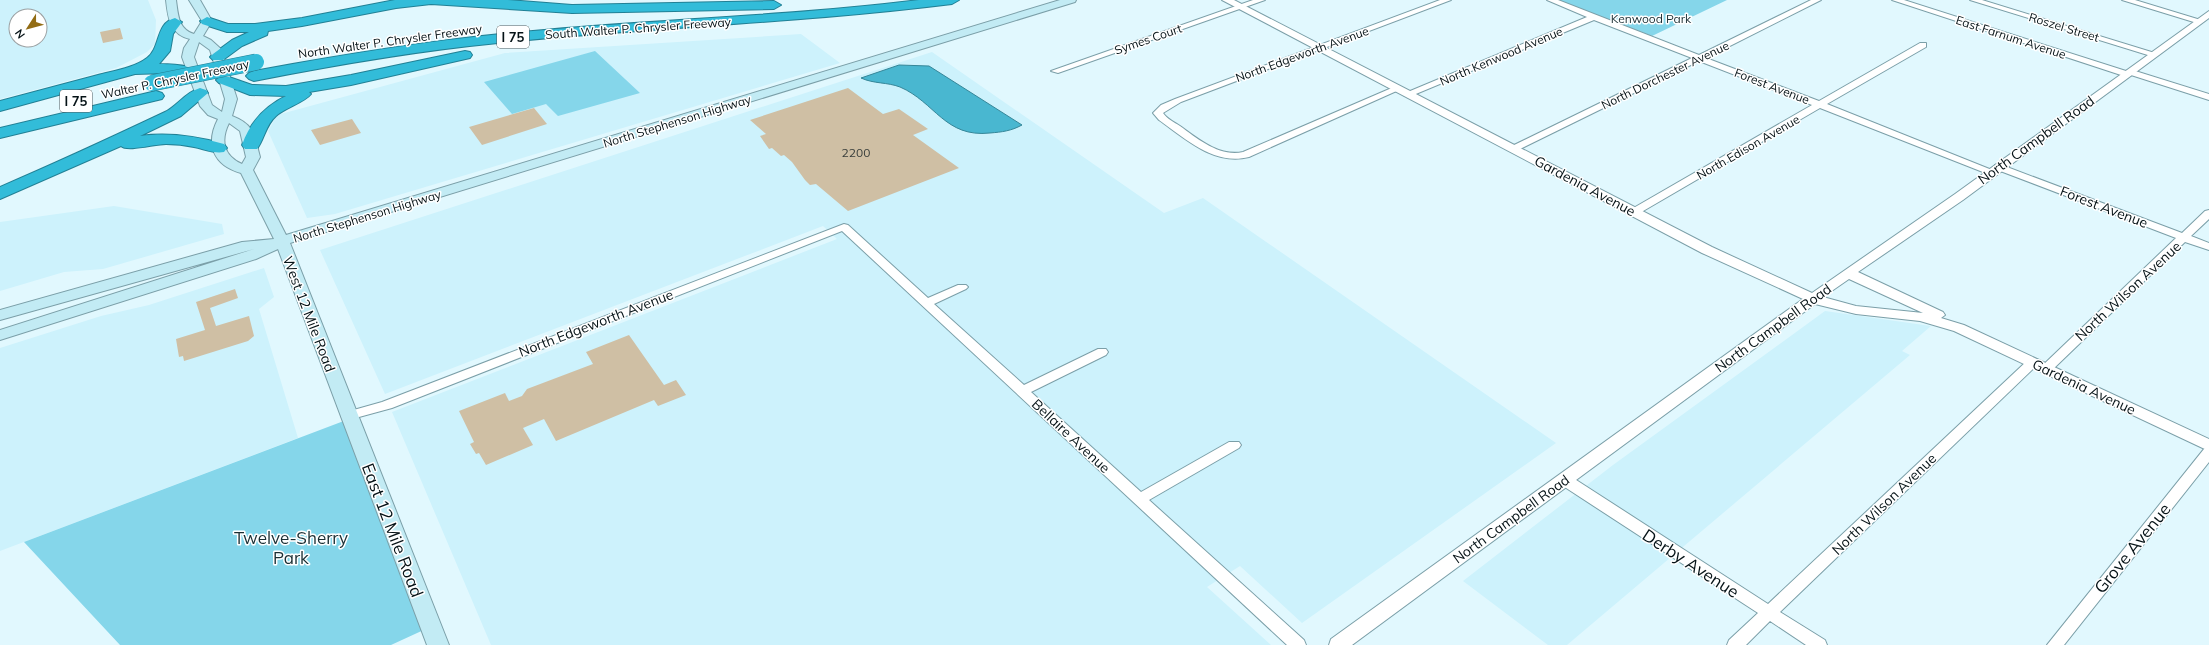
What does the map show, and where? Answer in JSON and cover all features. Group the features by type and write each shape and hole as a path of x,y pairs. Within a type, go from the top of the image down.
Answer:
{"highway":[{"path":"207,21 227,28 241,29 302,22 396,4 431,0 453,0 572,9 774,12"},
{"name":"I 75","path":"774,12 836,0"},
{"name":"South Walter P. Chrysler Freeway","path":"255,69 507,38 774,12 865,11 952,0"},
{"path":"224,80 250,90 275,92 305,89 472,54 535,43 774,12"},
{"path":"126,72 158,58 163,50 166,33 175,22"},
{"path":"218,57 234,45 252,36 302,22"},
{"path":"0,106 126,72 160,68 187,72 195,76"},
{"name":"Walter P. Chrysler Freeway","path":"0,119 255,69"},
{"path":"251,145 254,134 263,119 276,107 307,93 351,80"},
{"name":"Walter P. Chrysler Freeway","path":"0,133 154,90"},
{"path":"0,194 78,160 175,113 200,92"},
{"path":"78,160 124,145 163,138 192,140 218,148"}],"main road":[{"path":"171,0 178,30 185,35 197,39 211,44 218,57 224,80 232,99 231,106 225,118 217,134 218,148 228,162 236,167 246,170 253,157 246,129 236,122 225,118 212,112 206,106 195,76 188,53 197,39 204,29 207,21 194,0"},
{"name":"North Stephenson Highway","path":"0,335 251,256 282,242 1071,0"},
{"name":"West 12 Mile Road","path":"246,170 282,242 348,416"},
{"name":"North Stephenson Highway","path":"0,315 247,245 282,242"},
{"name":"East 12 Mile Road","path":"348,416 399,542 438,645"}],"street":[{"name":"Gardenia Avenue","path":"1227,0 1634,212 1738,265 1812,299 1856,310 1921,317 1959,328 2209,445"},
{"name":"Symes Court","path":"1055,71 1261,0"},
{"name":"North Edgeworth Avenue","path":"1397,89 1246,155 1234,158 1216,153 1162,118 1158,111 1318,48 1447,0"},
{"name":"Forest Avenue","path":"1551,0 1821,106 2209,247"},
{"name":"North Dorchester Avenue","path":"1513,149 1817,0"},
{"name":"East Farnum Avenue","path":"1896,0 2209,97"},
{"name":"Roszel Street","path":"1974,0 2154,54"},
{"path":"2126,0 2204,17"},
{"name":"North Kenwood Avenue","path":"1408,94 1594,17"},
{"name":"North Campbell Road","path":"1338,645 1812,299 1995,170 2204,17"},
{"name":"North Edison Avenue","path":"1634,212 1821,106 1923,45"},
{"name":"North Wilson Avenue","path":"1736,645 2039,366 2209,213"},
{"name":"North Edgeworth Avenue","path":"348,416 387,405 844,227"},
{"name":"Bellaire Avenue","path":"844,227 1298,645"},
{"name":"Gardenia Avenue","path":"1848,273 1945,318 1959,328"},
{"path":"926,303 962,288"},
{"path":"1022,391 1102,352"},
{"path":"1139,499 1234,445"},
{"name":"Grove Avenue","path":"2054,645 2209,452"},
{"name":"Derby Avenue","path":"1565,480 1769,614 1819,645"}],"shaded area":[{"path":"0,0 148,0 156,20 155,44 147,52 116,68 0,99"},
{"path":"801,34 840,63 335,214 307,218 268,131 277,115 505,53"},
{"path":"932,52 1164,213 1203,198 1556,443 1302,623 1240,566 1207,587 1271,645 491,645 392,412 837,239 823,226 385,394 320,250"},
{"path":"899,65 929,66 1022,125 1006,131 990,133 975,133 962,130 941,118 912,93 890,84 861,78"},
{"path":"114,206 222,224 224,234 103,269 64,272 0,291 0,222"},
{"path":"264,268 274,297 259,309 298,438 0,551 0,348 101,316 149,305"},
{"path":"1825,311 1931,326 1902,351 1910,355 1567,645 1548,645 1463,581 1613,465"}],"green space":[{"name":"Kenwood Park","path":"1558,0 1727,0 1652,36"},
{"path":"595,51 640,93 558,116 546,104 512,114 484,82"},
{"name":"Twelve-Sherry Park","path":"349,419 428,628 391,645 120,645 24,542"}],"building":[{"path":"120,28 123,39 103,43 100,32"},
{"path":"848,88 883,114 899,109 928,129 913,135 959,168 848,211 816,184 810,185 792,162 784,155 781,156 772,148 769,149 760,136 766,134 750,120"},
{"path":"534,108 547,124 482,145 469,127"},
{"path":"352,119 361,133 320,145 311,130"},
{"path":"235,289 238,298 210,308 216,326 249,316 254,336 248,341 184,361 183,356 179,357 176,339 205,330 196,302"},
{"path":"629,335 664,385 676,380 686,395 658,406 654,400 556,441 544,419 523,428 533,445 486,465 479,453 476,454 470,444 474,442 459,411 505,393 509,401 522,396 527,389 593,364 586,352"}]}
